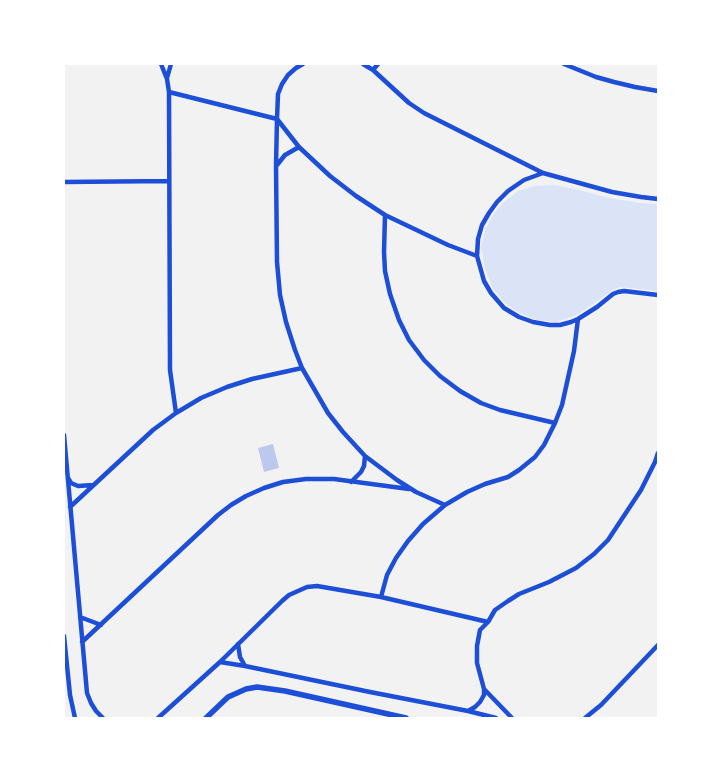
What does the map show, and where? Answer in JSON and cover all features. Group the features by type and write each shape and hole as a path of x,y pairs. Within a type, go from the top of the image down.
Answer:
{"street":[{"path":"160,64 167,79 169,92 170,370 176,412"},
{"path":"167,79 171,64"},
{"path":"303,64 288,75 282,84 278,94 277,119 277,262 280,295 295,350 302,368 328,413 365,456 411,489 445,505"},
{"path":"364,64 424,114 543,173 612,192 658,199"},
{"path":"373,70 378,64"},
{"path":"564,64 596,77 658,91"},
{"path":"169,92 277,119 299,147 330,176 356,196 385,215 448,245 477,256"},
{"path":"276,166 285,156 299,147"},
{"path":"543,173 524,180 508,191 497,202 482,225 478,240 477,256 484,280 491,293 504,308 518,317 533,322 560,325 578,319 618,292 658,295"},
{"path":"64,182 169,181"},
{"path":"385,215 385,271 390,294 399,320 409,340 424,360 440,376 460,391 481,403 500,410 555,423"},
{"path":"381,597 387,575 396,558 423,524 445,505 467,492 520,470 535,457 544,445 562,404 574,351 578,319"},
{"path":"70,507 153,430 176,412 200,398 226,387 302,368"},
{"path":"64,435 87,693 96,711 103,718"},
{"path":"468,711 480,702 484,695 478,663 477,646 480,630 488,622 495,610 514,597 576,568 594,554 608,540 641,490 658,453"},
{"path":"351,482 361,472 365,456"},
{"path":"67,477 71,483 78,486 93,485"},
{"path":"82,642 218,514 264,488 283,482 306,479 334,479 411,489"},
{"path":"158,718 220,662 289,595 307,587 317,586 381,597 488,622"},
{"path":"80,617 101,625"},
{"path":"64,636 70,695 75,718"},
{"path":"238,644 240,657 245,666"},
{"path":"584,718 601,704 658,645"},
{"path":"220,662 496,718"},
{"path":"206,718 228,696 257,687 285,691 406,718"},
{"path":"484,690 512,718"}],"shaded area":[{"path":"554,185 605,197 658,204 658,291 620,287 577,315 556,322 538,320 521,314 506,304 493,289 485,269 481,247 485,230 494,213 518,191 535,186"}],"building":[{"path":"273,444 279,468 264,472 258,448"}]}
